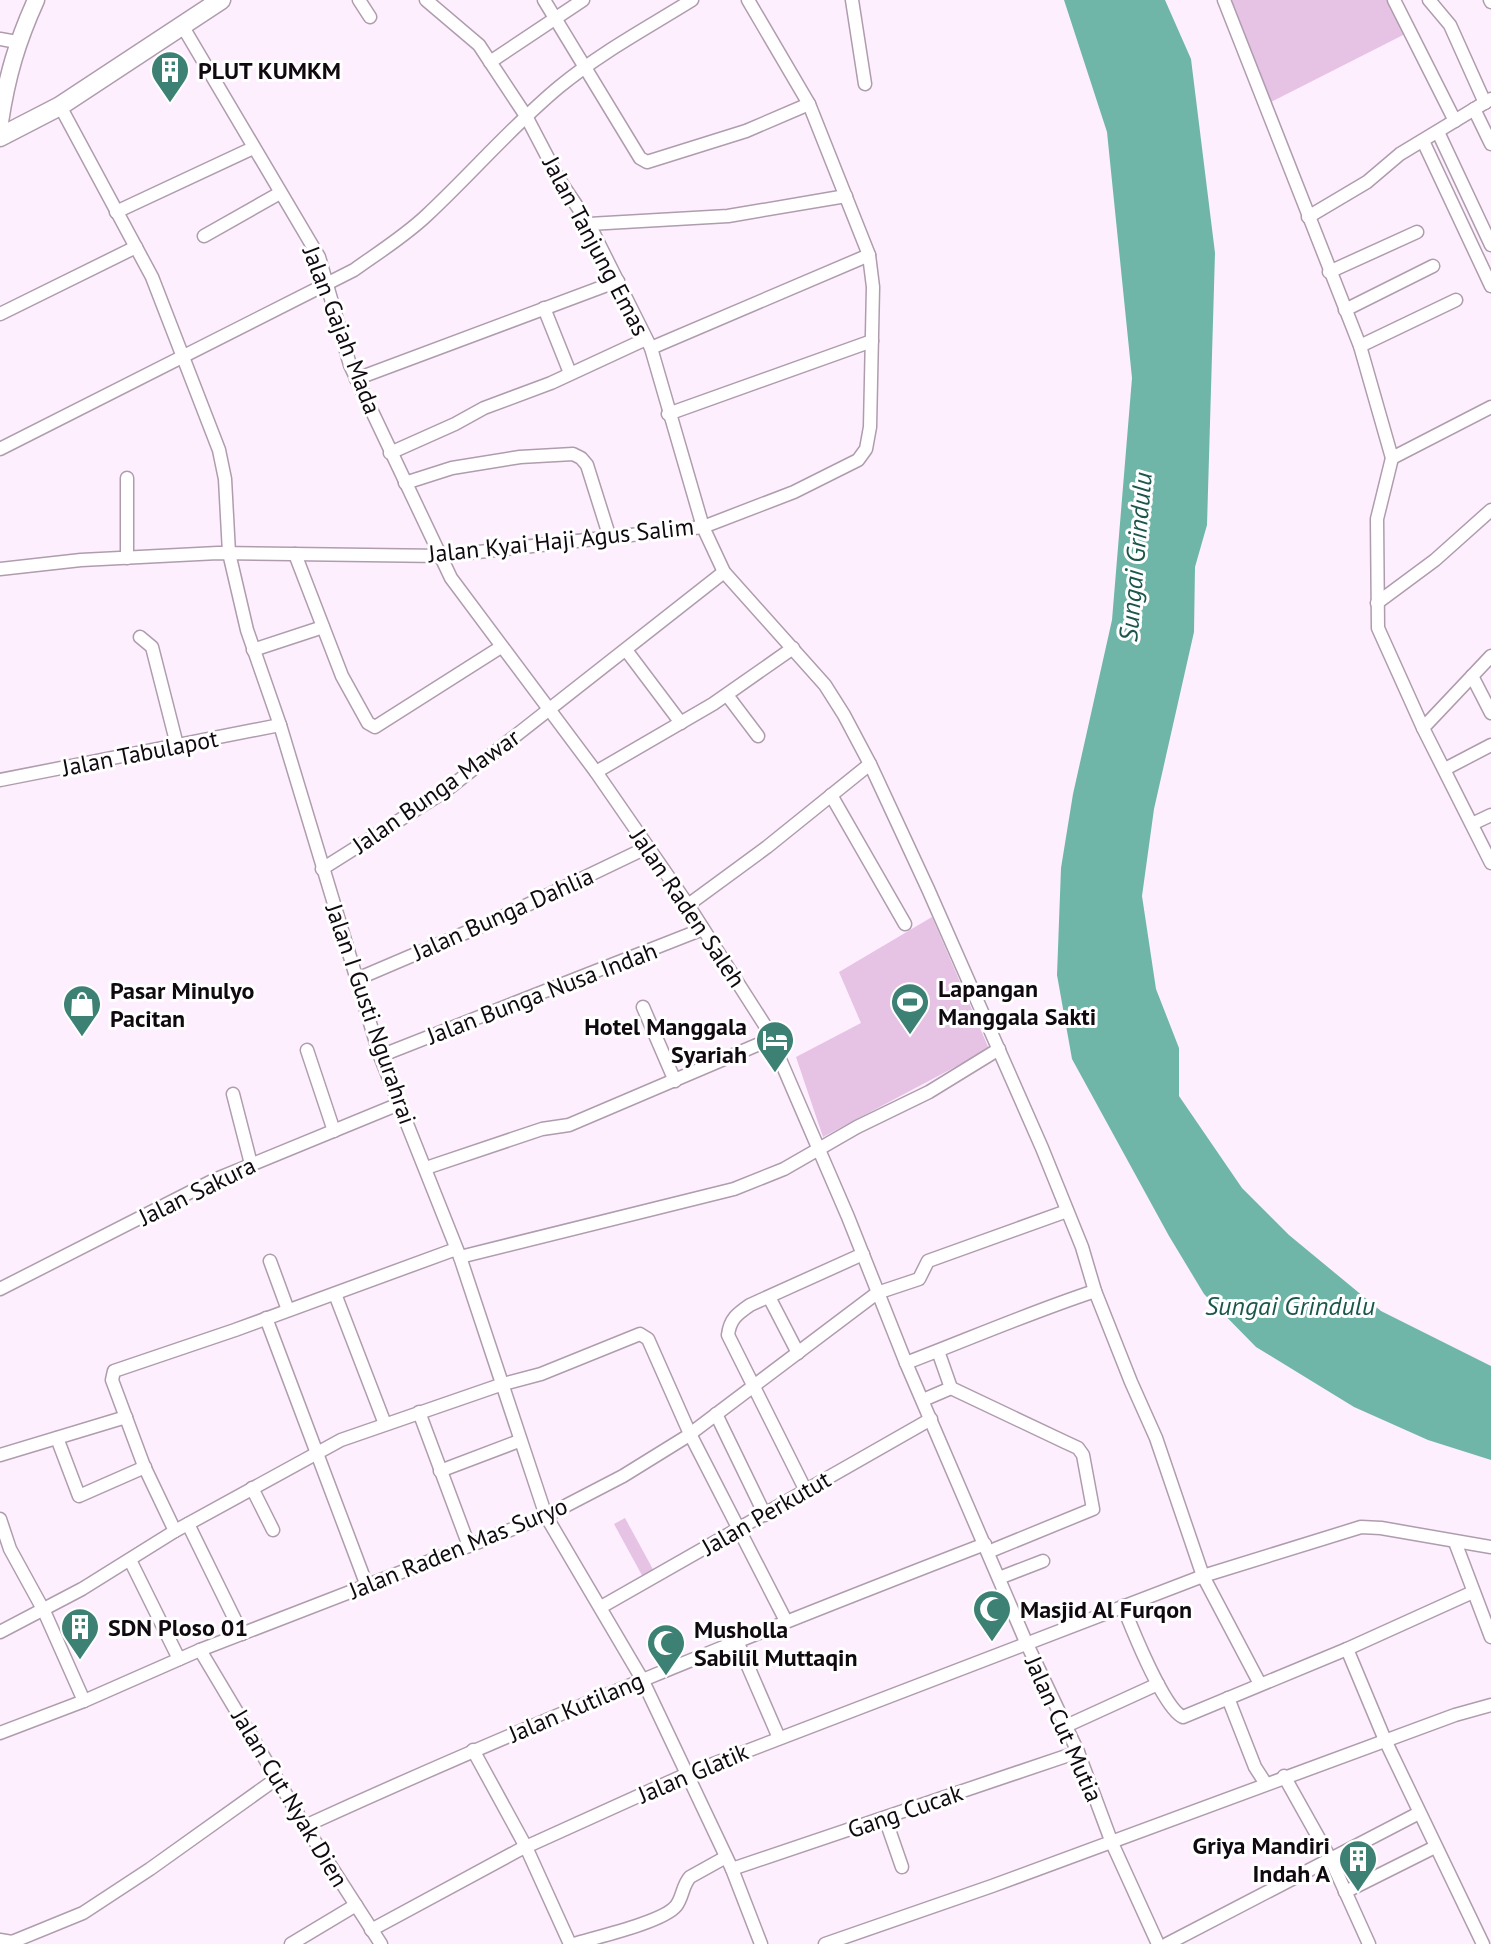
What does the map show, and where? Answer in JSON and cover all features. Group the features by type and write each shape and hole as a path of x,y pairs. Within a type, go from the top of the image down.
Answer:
{"highway":[{"path":"0,137 60,106 221,0"}],"main road":[{"path":"0,122 17,42 36,0"}],"street":[{"path":"359,0 370,17"},
{"path":"544,0 640,158 647,162 746,131 809,104"},
{"path":"490,62 583,0"},
{"path":"0,449 354,270 426,217 526,116 587,67 640,30 692,0"},
{"name":"Jalan Kyai Haji Agus Salim","path":"0,569 229,553 442,556 609,535 703,527 794,492 858,460 866,449 870,427 873,287 869,255 809,104 748,0"},
{"path":"852,0 865,84"},
{"path":"1224,0 1360,346 1392,458 1377,519 1378,628 1423,728 1491,863"},
{"path":"1394,0 1455,121"},
{"path":"1429,0 1450,25 1483,104 1491,144"},
{"name":"Jalan Tanjung Emas","path":"433,2 479,45 526,116 560,181 589,224 648,343 703,527 724,572 825,685 870,764 999,1049 1067,1211 1095,1291 1156,1438 1203,1576 1260,1684"},
{"name":"Jalan Gajah Mada","path":"183,27 319,257 356,379 442,556"},
{"path":"0,39 17,42"},
{"path":"1308,217 1367,182 1400,154 1483,104"},
{"name":"Jalan I Gusti Ngurahrai","path":"60,106 152,277 219,450 225,479 229,553 253,650 280,725 380,1056 458,1253 546,1516 642,1679 729,1863 761,1944"},
{"path":"1438,132 1491,245"},
{"path":"1423,141 1491,286"},
{"path":"116,212 253,148"},
{"path":"204,236 280,193"},
{"path":"589,224 728,216 846,196"},
{"path":"1329,272 1417,232"},
{"path":"0,314 136,247"},
{"path":"390,453 484,408 869,255"},
{"path":"1345,310 1433,266"},
{"path":"356,379 618,281"},
{"path":"1360,346 1456,300"},
{"path":"544,308 570,373"},
{"path":"668,414 872,341"},
{"path":"1392,458 1491,407"},
{"path":"405,483 452,468 520,457 573,454 587,465 609,535"},
{"path":"127,478 127,558"},
{"path":"1377,603 1435,560 1491,510"},
{"path":"295,554 342,676 368,723 375,727 501,647"},
{"name":"Jalan Raden Saleh","path":"442,556 451,578 596,772 688,905 771,1039 877,1293"},
{"name":"Jalan Bunga Mawar","path":"322,869 444,792 724,572"},
{"path":"253,650 323,627"},
{"path":"140,637 152,647 177,745"},
{"path":"596,772 727,695 793,648"},
{"path":"626,650 681,723"},
{"path":"1423,728 1491,656"},
{"path":"1472,676 1491,713"},
{"path":"727,695 758,736"},
{"name":"Jalan Tabulapot","path":"0,780 280,725"},
{"path":"1445,769 1491,745"},
{"path":"688,905 870,764"},
{"path":"831,795 905,924"},
{"path":"1472,824 1491,815"},
{"name":"Jalan Bunga Dahlia","path":"357,979 500,918 648,847"},
{"name":"Jalan Bunga Nusa Indah","path":"380,1056 703,929"},
{"path":"643,1007 675,1081"},
{"path":"426,1168 542,1129 569,1125 771,1039"},
{"path":"175,1531 145,1467 112,1380 114,1371 119,1367 458,1253 734,1189 784,1169 818,1148 929,1092 999,1049"},
{"path":"307,1050 334,1131"},
{"path":"233,1094 251,1164"},
{"name":"Jalan Sakura","path":"0,1289 251,1164 399,1104"},
{"name":"Jalan Raden Mas Suryo","path":"0,1733 84,1701 200,1650 546,1516 623,1476 690,1434 877,1293 919,1279 930,1260 1067,1211"},
{"path":"806,1491 728,1335 729,1324 734,1316 769,1297 863,1254"},
{"path":"270,1261 288,1310"},
{"path":"906,1363 992,1331 1027,1314 1095,1291"},
{"name":"Jalan Cut Mutia","path":"877,1293 1026,1642 1078,1752 1112,1843 1158,1944"},
{"path":"335,1294 385,1424"},
{"path":"769,1297 798,1353"},
{"path":"266,1318 367,1586"},
{"path":"0,1632 44,1611 175,1531 315,1452 419,1412 541,1374 640,1334 648,1339 690,1434 786,1621"},
{"path":"923,1400 951,1388 938,1351"},
{"name":"Jalan Kutilang","path":"305,1826 473,1750 786,1621 1093,1509 1083,1455 1078,1448 951,1388"},
{"path":"419,1412 469,1546"},
{"path":"716,1414 765,1515"},
{"path":"0,1455 126,1417"},
{"name":"Jalan Perkutut","path":"601,1607 931,1419"},
{"path":"57,1438 78,1496 145,1467"},
{"path":"440,1471 519,1441"},
{"path":"252,1488 273,1530"},
{"path":"0,1519 10,1549 44,1611 84,1701"},
{"path":"188,1524 242,1634"},
{"name":"Jalan Glatik","path":"371,1930 526,1847 687,1774 1203,1576 1361,1527 1491,1547"},
{"path":"1455,1542 1491,1637"},
{"path":"130,1560 179,1659"},
{"path":"999,1578 1043,1561"},
{"path":"1123,1606 1149,1668 1174,1712 1181,1717 1347,1649 1473,1592"},
{"path":"737,1641 779,1738"},
{"path":"1347,1649 1385,1740 1483,1944"},
{"name":"Jalan Cut Nyak Dien","path":"200,1650 276,1779 381,1944"},
{"path":"1066,1726 1158,1684"},
{"path":"1228,1698 1255,1767 1266,1784"},
{"path":"825,1944 856,1939 1284,1776 1491,1705"},
{"path":"473,1750 526,1847 572,1944"},
{"name":"Gang Cucak","path":"572,1944 666,1914 679,1902 685,1882 690,1877 885,1818 1078,1752"},
{"path":"1284,1776 1331,1860 1369,1944"},
{"path":"0,1940 12,1942 83,1913 276,1779"},
{"path":"1167,1944 1419,1813"},
{"path":"885,1818 902,1867"},
{"path":"1345,1892 1435,1847"},
{"path":"291,1944 356,1905"}],"shaded area":[{"path":"1224,0 1393,0 1409,32 1265,105"},
{"name":"Lapangan Manggala Sakti","path":"932,917 989,1049 823,1137 796,1057 861,1023 839,972"},
{"path":"625,1518 655,1573 644,1579 614,1524"}],"water":[{"name":"Sungai Grindulu","path":"1064,0 1165,0 1191,59 1215,253 1207,525 1195,567 1194,632 1154,809 1142,896 1156,989 1179,1048 1179,1096 1242,1188 1289,1235 1381,1311 1491,1366 1491,1460 1428,1440 1354,1407 1256,1347 1204,1294 1072,1059 1057,975 1061,868 1073,794 1112,620 1132,378 1107,132"}],"place":[{"name":"PLUT KUMKM","path":"170,104"},
{"name":"Lapangan Manggala Sakti","path":"910,1036"},
{"name":"Pasar Minulyo Pacitan","path":"82,1038"},
{"name":"Hotel Manggala Syariah","path":"775,1074"},
{"name":"Masjid Al Furqon","path":"992,1643"},
{"name":"SDN Ploso 01","path":"80,1661"},
{"name":"Musholla Sabilil Muttaqin","path":"666,1677"},
{"name":"Griya Mandiri Indah A","path":"1358,1893"}]}
